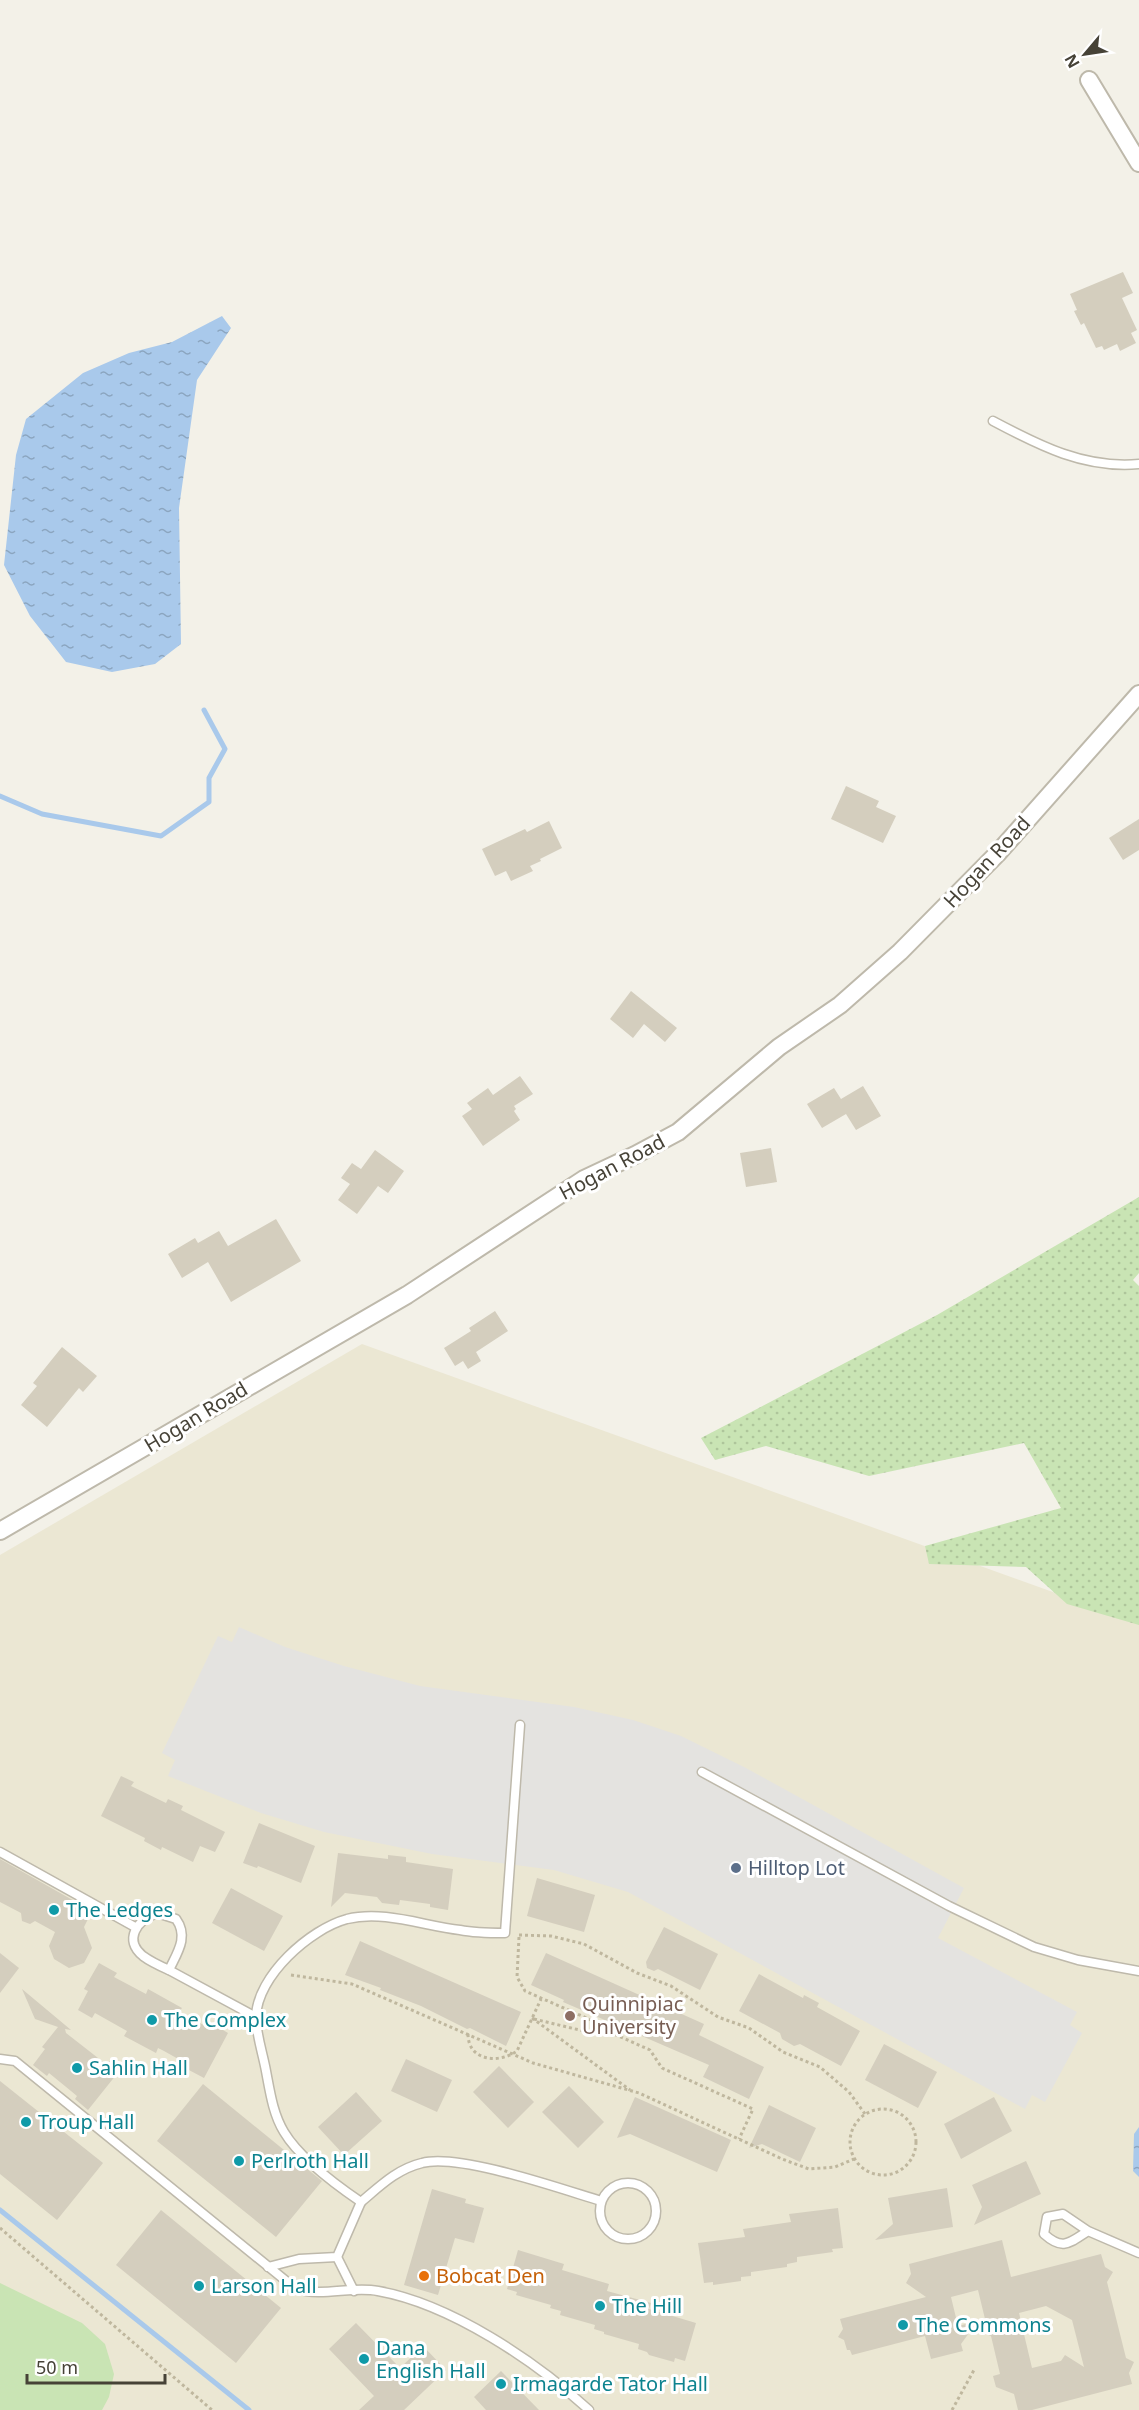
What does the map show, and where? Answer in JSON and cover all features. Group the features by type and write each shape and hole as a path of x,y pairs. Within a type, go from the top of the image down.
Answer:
{"street":[{"path":"1089,80 1139,163"},
{"name":"Hogan Road","path":"0,1531 407,1295 575,1185 650,1148 678,1131 779,1047 840,1005 900,952 997,854 1139,694"}],"lane":[{"path":"993,421 1045,448 1083,461 1139,464"},
{"path":"361,2202 294,2146 274,2113 256,2017 266,1983 274,1972 307,1941 329,1925 349,1919 370,1917 412,1921 459,1930 505,1933 520,1725"},
{"path":"702,1772 949,1906 1034,1947 1078,1960 1139,1971"},
{"path":"0,1852 135,1927"},
{"path":"169,1970 182,1942 182,1930 176,1919 157,1913 142,1920 135,1927 134,1936 139,1952 153,1962 256,2017"},
{"path":"0,2059 15,2061 296,2289 310,2293 377,2290 435,2308 519,2353 589,2410"},
{"path":"337,2257 361,2202 395,2174 422,2163 442,2160 517,2176 601,2201"},
{"path":"632,2183 641,2186 649,2192 656,2205 654,2223 640,2237 630,2240 613,2236 601,2221 599,2210 601,2201 606,2192 614,2186 632,2183"},
{"path":"1088,2231 1067,2244 1055,2244 1044,2234 1047,2217 1063,2214 1088,2231 1139,2253"},
{"path":"268,2267 299,2259 337,2257"},
{"path":"337,2257 354,2291"}],"path":[{"path":"505,1933 551,1936 584,1944 637,1973 671,1986 718,2017 749,2028 783,2052 820,2067 849,2092 865,2114"},
{"path":"519,1935 517,1977 525,1991 591,2020 616,2035 650,2050 662,2068 753,2109 739,2139"},
{"path":"274,1972 352,1984 512,2054 562,2073 632,2091 809,2169 835,2167 854,2159"},
{"path":"468,2034 471,2047 483,2057 493,2060 512,2054 517,2051 541,1999"},
{"path":"532,2018 592,2033 616,2035"},
{"path":"532,2018 632,2091"},
{"path":"884,2111 899,2114 912,2126 916,2140 911,2160 898,2171 881,2176 864,2170 854,2159 850,2149 851,2133 854,2125 865,2114 884,2111"},
{"path":"0,2228 212,2410"},
{"path":"952,2410 974,2370"}],"shaded area":[{"name":"Quinnipiac University","path":"362,1344 1139,1623 1139,2410 0,2410 0,1555"},
{"name":"Hilltop Lot","path":"239,1627 285,1647 344,1666 420,1686 574,1707 633,1720 681,1736 746,1768 964,1888 938,1938 1077,2012 1070,2025 1082,2033 1045,2102 1032,2095 1025,2109 628,1892 554,1870 432,1854 324,1832 261,1813 168,1776 175,1760 162,1753 218,1636 232,1642"}],"green space":[{"path":"1139,1197 1139,1273 1133,1280 1139,1286 1139,1625 1067,1604 1026,1567 929,1564 925,1546 1061,1508 1024,1443 869,1476 766,1446 715,1460 701,1438 937,1315"},
{"path":"0,2283 82,2323 105,2344 114,2374 109,2397 102,2410 0,2410"}],"water":[{"path":"222,316 231,328 197,380 179,508 181,644 155,664 112,672 66,662 30,616 4,565 16,455 26,419 83,373 129,353 172,342"},
{"path":"1139,2127 1139,2177 1133,2171 1134,2134"}],"building":[{"path":"1123,272 1133,293 1122,298 1137,330 1131,333 1136,343 1120,351 1117,344 1104,350 1102,346 1096,348 1084,323 1081,325 1074,311 1077,310 1070,294"},
{"path":"846,786 879,801 876,807 896,816 883,843 831,819"},
{"path":"1139,819 1139,850 1123,860 1109,838"},
{"path":"549,821 562,848 530,866 533,871 511,881 506,871 495,876 482,849 525,829 527,832"},
{"path":"631,991 677,1028 665,1042 644,1024 633,1038 610,1019"},
{"path":"520,1076 533,1094 514,1106 516,1109 514,1111 520,1120 483,1146 462,1116 472,1109 467,1103 488,1088 493,1095"},
{"path":"863,1086 881,1116 856,1130 846,1114 822,1128 807,1104 834,1088 841,1099"},
{"path":"771,1148 777,1182 746,1187 740,1153"},
{"path":"375,1150 404,1171 388,1193 378,1186 357,1214 338,1200 350,1184 341,1178 352,1163 361,1169"},
{"path":"276,1219 301,1261 231,1302 208,1262 182,1278 168,1254 195,1238 198,1243 219,1231 228,1246"},
{"path":"495,1311 508,1331 476,1352 481,1361 468,1369 463,1361 455,1366 444,1348 471,1331 469,1328"},
{"path":"62,1347 97,1376 83,1392 79,1388 47,1427 21,1405 37,1386 33,1383"},
{"path":"121,1776 134,1782 131,1786 166,1803 168,1799 183,1806 181,1810 225,1832 215,1852 200,1846 193,1862 162,1847 161,1850 144,1841 145,1838 101,1816"},
{"path":"259,1823 315,1846 301,1883 258,1866 257,1868 243,1863"},
{"path":"338,1853 388,1859 388,1855 406,1857 406,1862 453,1869 448,1910 430,1907 430,1904 400,1900 399,1905 382,1903 377,1897 345,1893 331,1907"},
{"name":"The Ledges","path":"0,1859 92,1911 84,1927 92,1948 84,1963 69,1968 54,1959 49,1946 55,1932 35,1921 30,1924 22,1921 21,1913 0,1902"},
{"path":"537,1878 595,1895 584,1932 527,1916"},
{"path":"231,1888 283,1916 264,1951 212,1923"},
{"path":"664,1927 718,1954 700,1990 658,1969 654,1971 647,1968 646,1962"},
{"path":"360,1941 521,2012 506,2046 421,2006 380,1990 381,1988 345,1975"},
{"path":"0,1953 19,1968 0,1993"},
{"path":"546,1953 704,2024 699,2035 764,2067 749,2099 703,2077 709,2065 563,2002 564,2000 531,1985"},
{"name":"The Complex","path":"99,1963 117,1973 114,1977 146,1994 148,1989 182,2008 179,2012 211,2029 213,2024 228,2033 204,2078 187,2069 189,2065 164,2051 158,2048 156,2053 124,2036 127,2031 95,2013 92,2018 78,2010 88,1991 84,1989"},
{"path":"759,1974 803,1998 804,1995 819,2003 817,2007 860,2031 841,2066 800,2044 794,2046 782,2039 780,2033 739,2011"},
{"name":"Sahlin Hall","path":"22,1989 71,2030 65,2029 66,2033 107,2065 109,2061 120,2070 88,2110 75,2099 77,2096 49,2073 47,2076 33,2065 45,2049 42,2047 58,2027 35,2019"},
{"path":"884,2044 937,2072 918,2108 865,2080"},
{"path":"406,2059 452,2080 437,2112 391,2091"},
{"path":"499,2066 534,2102 508,2128 473,2092"},
{"name":"Troup Hall","path":"0,2081 103,2163 57,2220 0,2174"},
{"name":"Perlroth Hall","path":"203,2084 322,2181 276,2237 157,2141"},
{"path":"569,2086 604,2122 578,2148 542,2112"},
{"path":"356,2092 382,2121 344,2155 318,2127"},
{"path":"635,2097 731,2140 717,2172 630,2134 617,2138"},
{"path":"994,2097 1012,2131 961,2159 944,2124"},
{"path":"769,2105 816,2128 800,2162 762,2144 749,2148"},
{"path":"1026,2161 1041,2194 974,2225 982,2207 972,2185"},
{"path":"947,2188 953,2227 875,2240 893,2224 888,2198"},
{"path":"432,2189 466,2199 465,2203 484,2208 474,2243 455,2238 438,2295 404,2285"},
{"path":"838,2208 843,2248 832,2249 833,2252 797,2257 797,2262 787,2264 787,2267 751,2272 751,2276 741,2277 741,2281 713,2285 713,2282 704,2283 698,2243 745,2237 743,2229 791,2222 789,2214"},
{"name":"Larson Hall","path":"161,2210 281,2308 236,2363 116,2265"},
{"name":"The Commons","path":"1002,2240 1011,2277 1101,2254 1105,2267 1113,2272 1107,2282 1126,2358 1134,2362 1129,2373 1132,2384 1032,2410 1018,2410 1014,2394 996,2387 993,2376 1000,2374 991,2336 972,2329 961,2344 963,2351 931,2359 925,2336 852,2355 850,2350 847,2350 844,2340 838,2337 843,2329 840,2319 926,2297 906,2283 911,2274 909,2264","holes":["978,2290 985,2319 958,2326 951,2297","1046,2306 1072,2320 1084,2367 1065,2355 1061,2361 1032,2368 1019,2313"]},
{"name":"The Hill","path":"518,2250 564,2264 562,2270 609,2284 607,2291 651,2303 649,2309 696,2323 685,2361 675,2358 674,2362 649,2355 638,2349 639,2344 604,2334 594,2329 595,2325 560,2315 561,2311 550,2308 551,2305 516,2295 517,2292 507,2289"},
{"name":"Dana English Hall","path":"356,2323 400,2368 423,2346 446,2370 404,2410 359,2410 374,2396 329,2349"},
{"name":"Irmagarde Tator Hall","path":"501,2371 539,2410 486,2410 474,2397"}],"waterway":[{"path":"0,796 42,814 161,836 209,802 209,778 225,749 204,710"},
{"path":"0,2210 249,2410"}],"place":[{"name":"Hilltop Lot","path":"736,1868"},
{"name":"The Ledges","path":"54,1910"},
{"name":"Quinnipiac University","path":"570,2016"},
{"name":"The Complex","path":"152,2020"},
{"name":"Sahlin Hall","path":"77,2068"},
{"name":"Troup Hall","path":"26,2122"},
{"name":"Perlroth Hall","path":"239,2161"},
{"name":"Bobcat Den","path":"424,2276"},
{"name":"Larson Hall","path":"199,2286"},
{"name":"The Hill","path":"600,2306"},
{"name":"The Commons","path":"903,2325"},
{"name":"Dana English Hall","path":"364,2359"},
{"name":"Irmagarde Tator Hall","path":"501,2384"}]}
